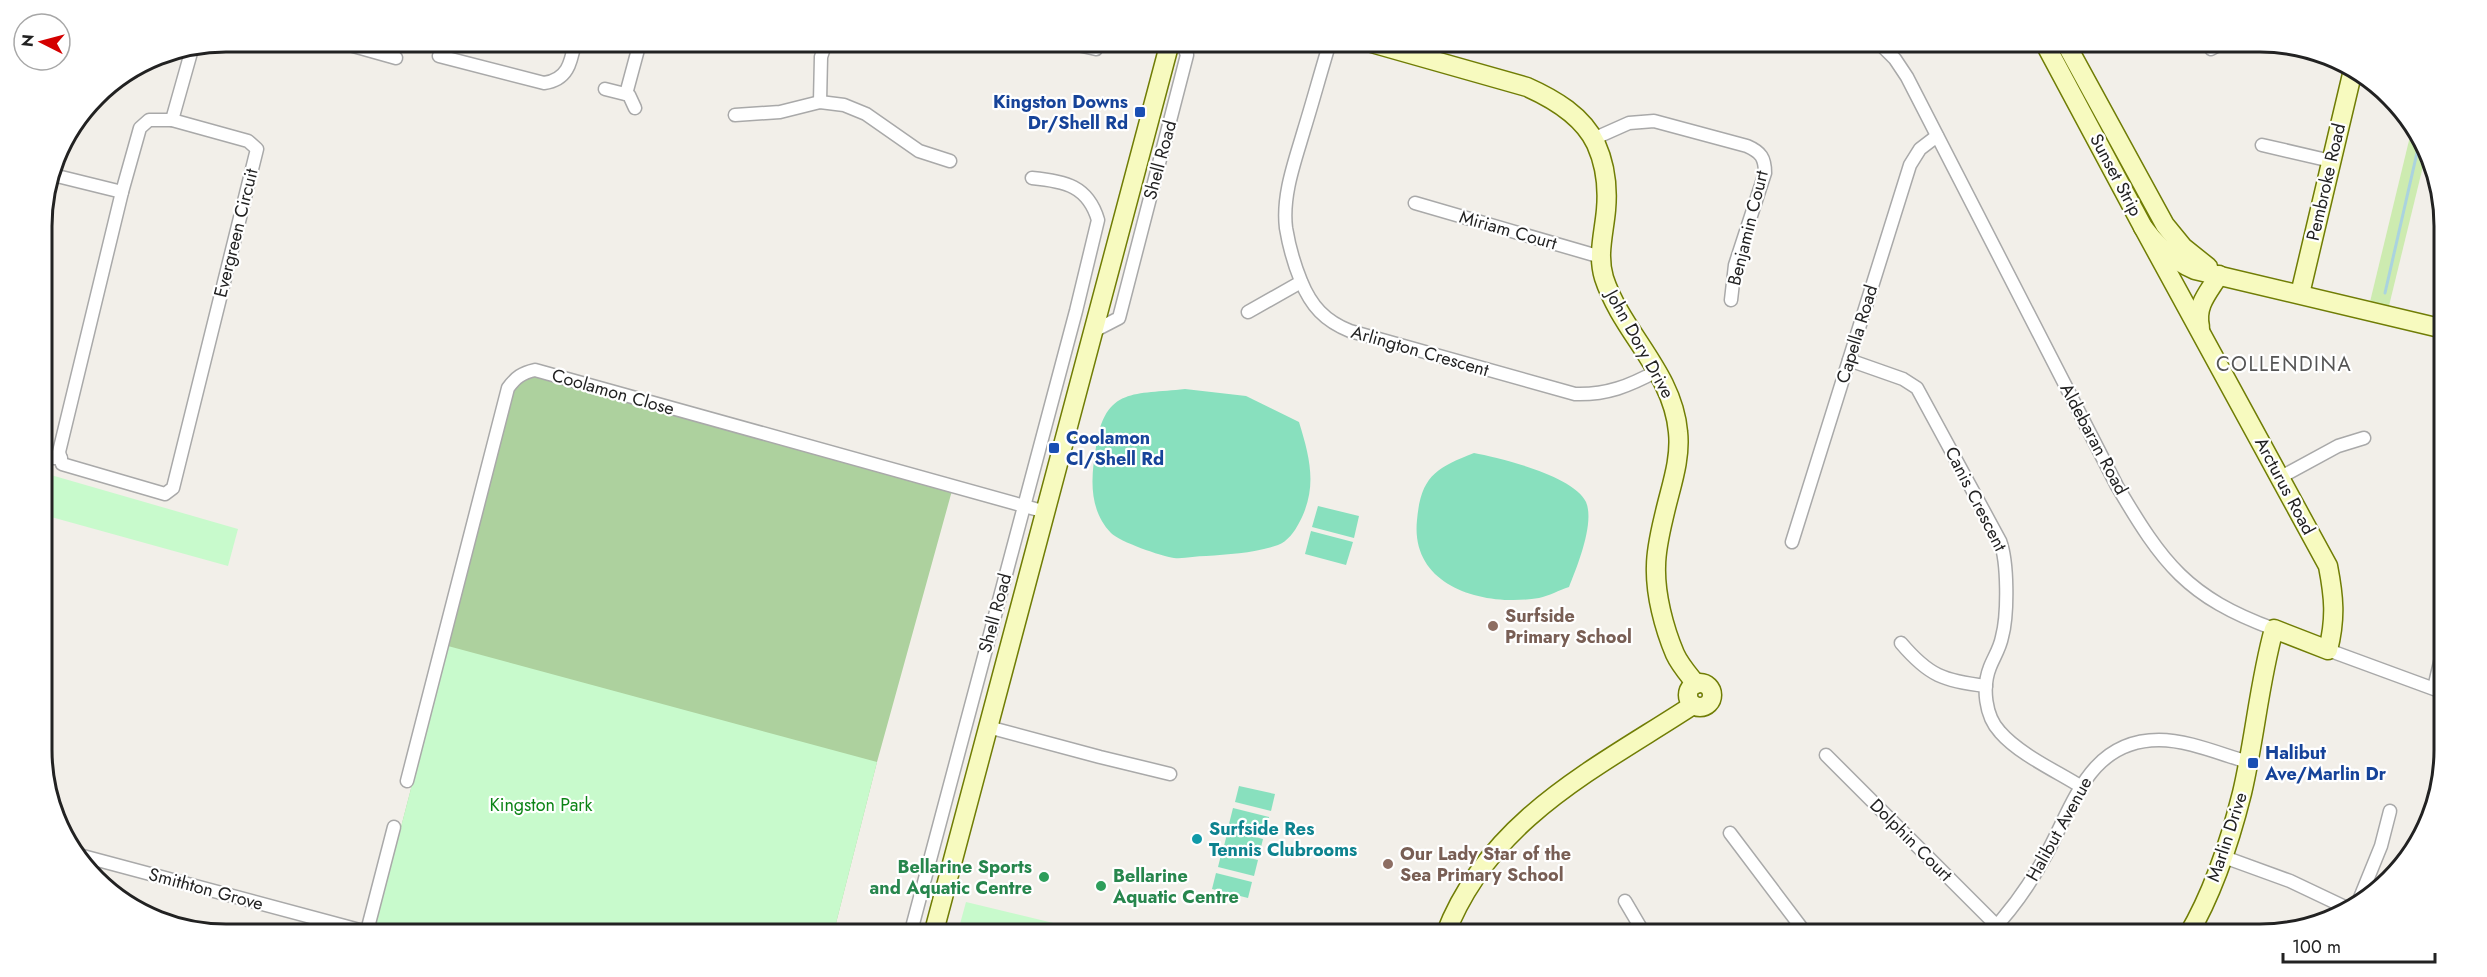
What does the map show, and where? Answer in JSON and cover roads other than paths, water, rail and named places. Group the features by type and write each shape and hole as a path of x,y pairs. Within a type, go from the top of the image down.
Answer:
{"street":[{"path":"375,52 396,58"},
{"path":"439,56 535,81 550,82 562,77 567,71 572,52"},
{"path":"635,108 627,94 638,52"},
{"path":"820,102 823,52"},
{"name":"Shell Road","path":"1157,84 1161,52"},
{"name":"Shell Road","path":"936,924 1167,52"},
{"name":"Shell Road","path":"1094,325 1119,318 1187,55 1186,52"},
{"name":"Arlington Crescent","path":"1327,52 1288,189 1286,227 1301,282 1317,310 1334,325 1350,331 1575,394 1611,392 1628,387 1658,371"},
{"name":"John Dory Drive","path":"1403,52 1527,87 1549,97 1569,111 1593,139 1605,176 1606,209 1601,257 1604,276 1613,300 1658,371 1672,403 1679,435 1677,466 1658,543 1656,567 1659,597 1676,655 1696,684 1688,692 1693,705 1571,785 1524,820 1503,840 1476,876 1449,924"},
{"name":"Aldebaran Road","path":"1888,52 1907,77 2117,486 2152,543 2168,564 2202,595 2246,619 2434,688"},
{"name":"Sunset Strip","path":"2049,52 2143,227 2160,247 2195,270 2434,327"},
{"name":"Sunset Strip","path":"2070,52 2165,225 2183,247 2219,275"},
{"path":"172,120 190,57"},
{"name":"Pembroke Road","path":"2300,294 2351,79"},
{"path":"604,89 627,94"},
{"path":"735,115 780,112 820,102 856,109 919,151 950,161"},
{"name":"Evergreen Circuit","path":"149,120 172,120 248,141 257,148 173,488 165,494 62,464 59,452 122,192 140,128 149,120"},
{"name":"Benjamin Court","path":"1593,139 1629,123 1654,121 1746,146 1759,152 1764,158 1765,173 1735,265 1731,300"},
{"name":"Capella Road","path":"1792,542 1910,165 1920,149 1937,136"},
{"path":"2262,145 2331,161"},
{"path":"60,177 122,192"},
{"name":"Shell Road","path":"913,924 1076,311 1098,220 1094,207 1076,188 1058,180 1032,178"},
{"name":"Miriam Court","path":"1415,203 1601,257"},
{"name":"Arcturus Road","path":"2143,227 2328,566 2334,595 2334,626 2328,650"},
{"name":"Arcturus Road","path":"2201,331 2198,318 2201,302 2219,275"},
{"path":"1248,312 1301,282"},
{"path":"1076,311 1094,325"},
{"name":"Canis Crescent","path":"1849,360 1903,379 1917,388 2000,541 2006,559 2004,628 1986,686 1987,706 1991,719 1999,732 2012,743 2080,786"},
{"name":"Coolamon Close","path":"407,781 508,388 519,375 536,370 1046,512"},
{"path":"2281,477 2338,446 2364,438"},
{"path":"53,458 60,458"},
{"name":"Marlin Drive","path":"2194,924 2224,857 2242,792 2266,658 2274,629"},
{"path":"1901,643 1920,663 1937,675 1951,681 1986,686"},
{"path":"988,727 1170,774"},
{"name":"Halibut Avenue","path":"1998,924 2031,881 2080,786 2110,754 2143,741 2176,742 2248,762"},
{"name":"Dolphin Court","path":"1826,755 1987,924"},
{"path":"2363,890 2380,846 2390,811"},
{"path":"369,924 394,827"},
{"path":"1730,833 1799,924"},
{"path":"2224,857 2290,881 2340,905"},
{"name":"Smithton Grove","path":"91,858 330,924"},
{"path":"1625,901 1639,924"}],"waterway":[{"path":"2385,293 2417,152"}],"place":[{"name":"Kingston Downs Dr/Shell Rd","path":"1140,112"},
{"name":"Coolamon Cl/Shell Rd","path":"1054,448"},
{"name":"Surfside Primary School","path":"1493,626"},
{"name":"Halibut Ave/Marlin Dr","path":"2253,763"},
{"name":"Surfside Res Tennis Clubrooms","path":"1197,839"},
{"name":"Our Lady Star of the Sea Primary School","path":"1388,864"},
{"name":"Bellarine Sports and Aquatic Centre","path":"1044,877"},
{"name":"Bellarine Aquatic Centre","path":"1101,886"}],"district":[{"name":"COLLENDINA","path":"2284,364"}],"park label":[{"name":"Kingston Park","path":"541,805"}]}
